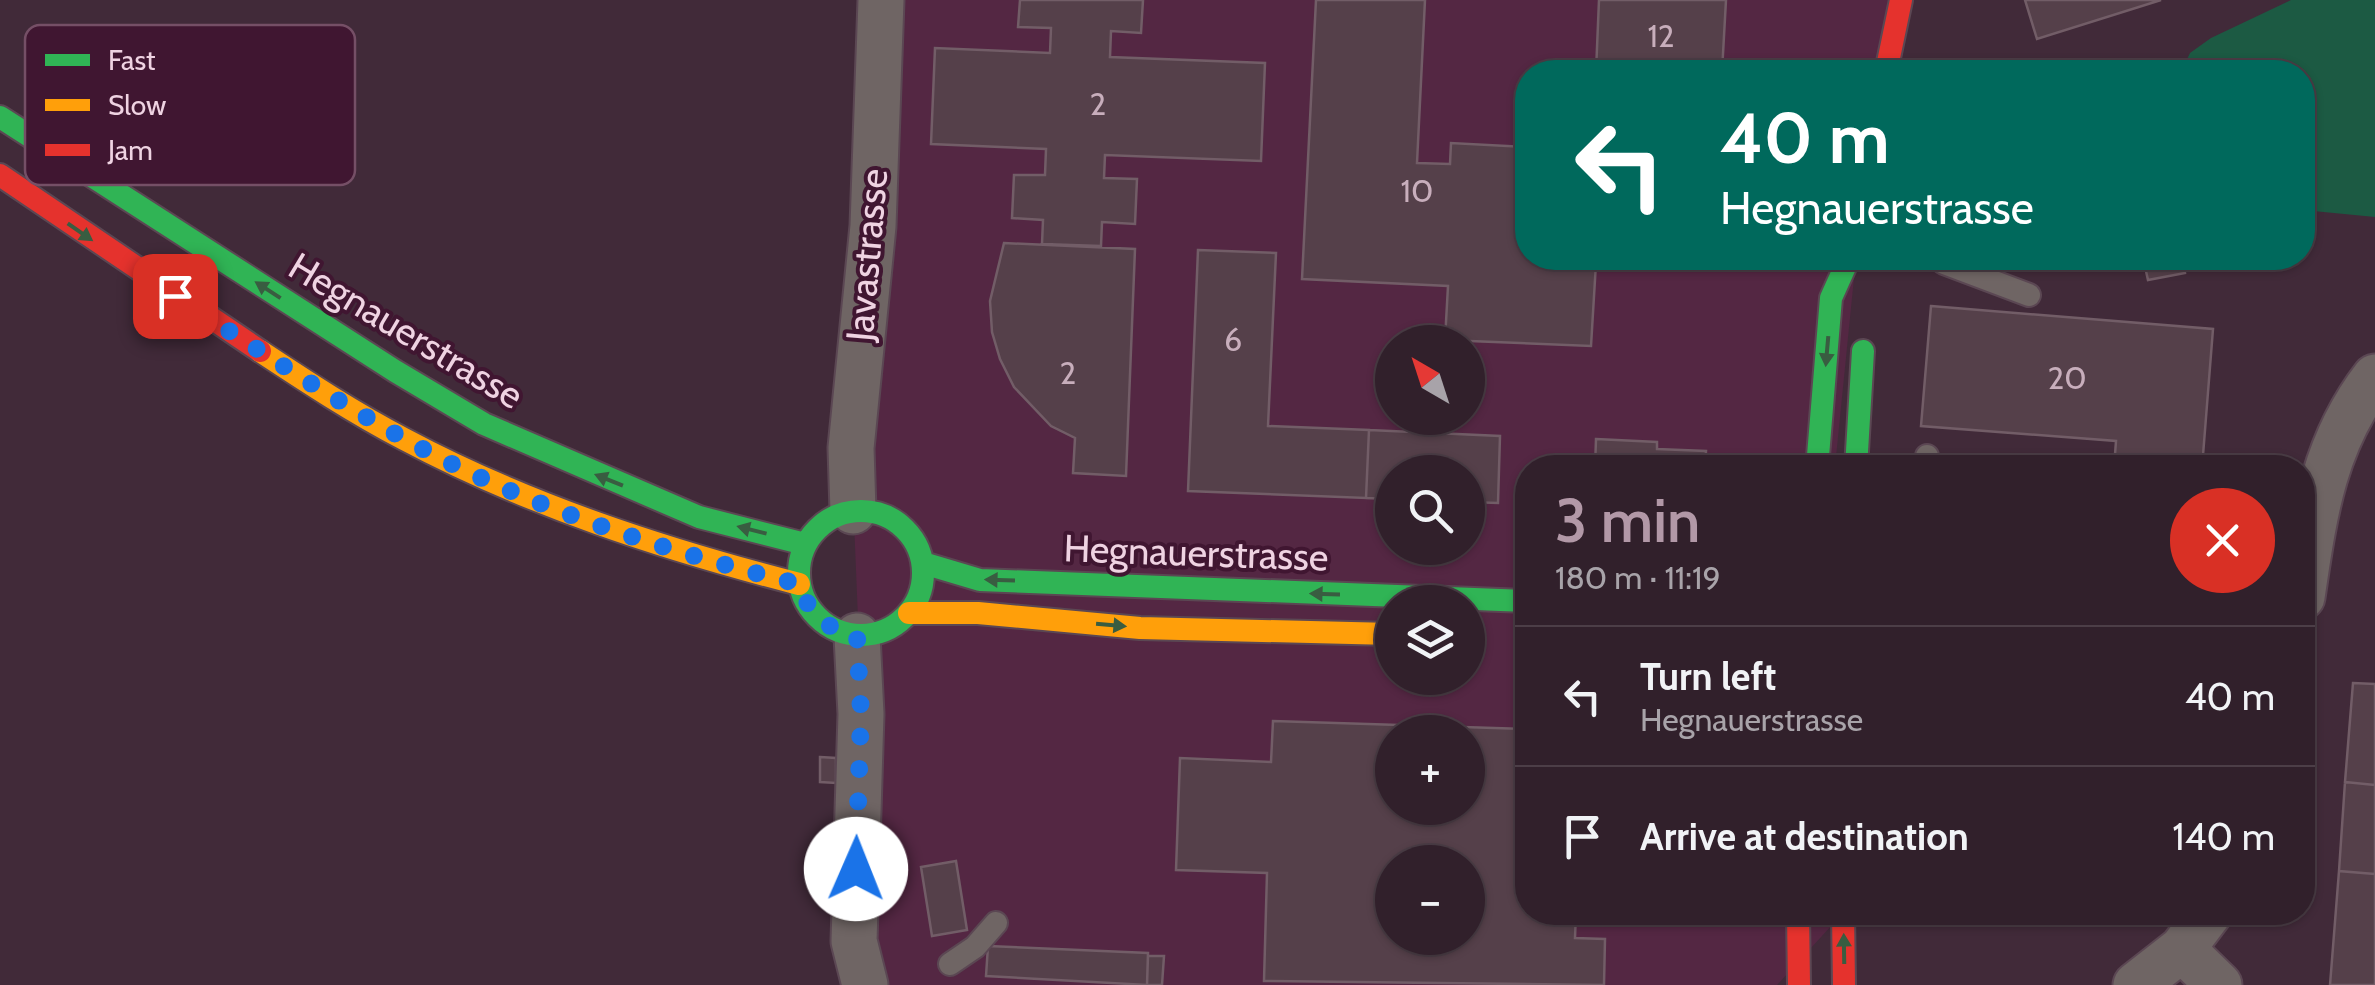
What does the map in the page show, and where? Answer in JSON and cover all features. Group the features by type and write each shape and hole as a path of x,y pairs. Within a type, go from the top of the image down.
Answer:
{"main road":[{"path":"1888,60 1901,0"},
{"name":"Hegnauerstrasse","path":"0,117 25,133"},
{"path":"0,175 117,258 321,391 424,450 575,517 688,554 799,584"},
{"name":"Hegnauerstrasse","path":"106,185 484,424 699,517 805,544"},
{"path":"1818,455 1831,298 1844,270"},
{"path":"1862,270 1864,289"},
{"path":"1857,455 1865,322"},
{"path":"857,636 826,626 804,600 799,584 798,570 805,544 817,528 834,516 852,510 872,511 890,517 906,529 917,544 923,563 918,598 909,613"},
{"name":"Hegnauerstrasse","path":"923,563 980,580 1515,601"},
{"name":"Hegnauerstrasse","path":"857,636 877,634 909,613 978,613 1140,628 1375,634"},
{"path":"1798,925 1799,985"},
{"path":"1843,925 1844,985"}],"street":[{"name":"Javastrasse","path":"852,510 850,448 873,226 882,0"},
{"path":"2315,513 2327,461 2355,403 2375,377"},
{"path":"857,636 861,714 854,941 865,985"},
{"path":"2136,985 2182,950 2200,925"},
{"path":"2182,950 2219,985"}],"lane":[{"path":"1963,270 2029,295"},
{"path":"950,964 996,924"}],"shaded area":[{"path":"881,0 1901,0 1888,60 1515,60 1515,270 1855,270 1836,455 1515,455 1515,925 1832,925 1777,985 873,985 851,448"}],"green space":[{"path":"2291,0 2375,0 2375,217 2315,211 2315,60 2187,60 2211,38"}],"building":[{"path":"1020,0 1143,0 1141,33 1111,31 1110,57 1265,63 1261,161 1105,155 1104,178 1137,179 1135,224 1102,222 1101,246 1042,244 1043,220 1012,218 1014,175 1045,175 1046,149 931,144 935,48 1050,53 1051,28 1018,27"},
{"path":"1316,0 1425,0 1417,163 1450,164 1451,143 1515,146 1515,270 1596,270 1591,346 1485,342 1485,325 1446,325 1448,286 1302,279"},
{"path":"1599,0 1726,0 1723,60 1596,60"},
{"path":"2025,0 2161,0 2037,39"},
{"path":"1004,243 1135,249 1126,476 1073,473 1075,438 1051,426 1014,387 992,332 990,301"},
{"path":"1198,250 1276,253 1268,426 1369,430 1366,498 1188,491"},
{"path":"2146,270 2185,270 2185,273 2148,280"},
{"path":"1931,306 2213,329 2203,455 2115,455 2116,441 1921,426"},
{"path":"1369,430 1375,430 1375,435 1500,436 1498,503 1485,503 1485,455 1375,455 1375,498 1366,498"},
{"path":"1596,439 1657,442 1657,449 1706,451 1706,455 1595,455"},
{"path":"2353,683 2375,684 2375,785 2345,782"},
{"path":"1273,721 1375,724 1375,825 1485,825 1485,728 1515,729 1515,925 1576,925 1575,938 1605,939 1604,985 1264,981 1267,873 1176,870 1180,758 1271,762"},
{"path":"820,757 836,758 836,783 820,782"},
{"path":"2345,782 2375,785 2375,874 2339,871"},
{"path":"956,861 967,930 932,936 921,867"},
{"path":"2339,871 2375,874 2375,985 2330,985"},
{"path":"988,946 1148,953 1147,985 986,976"},
{"path":"1148,956 1164,956 1162,985 1147,985"}],"traffic: fast":[{"path":"0,117 25,133"},
{"path":"106,185 484,424 699,517 805,544"},
{"path":"1818,455 1831,298 1844,270"},
{"path":"1857,455 1863,351"},
{"path":"861,511 885,515 905,529 919,549 923,573 919,597 905,617 885,631 861,635 837,631 817,617 803,597 799,573 803,549 817,529 837,515 861,511"},
{"path":"923,563 980,580 1515,601"}],"traffic: slow":[{"path":"260,351 385,429 499,485 647,540 799,584"},
{"path":"909,613 978,613 1140,628 1375,634"}],"traffic: jam":[{"path":"1888,60 1901,0"},
{"path":"0,175 260,351"},
{"path":"1798,925 1799,985"},
{"path":"1843,925 1844,985"}],"route":[{"path":"175,296 363,416 498,485 575,517 688,554 799,584 813,614 826,626 857,636 861,714 856,869"}]}
